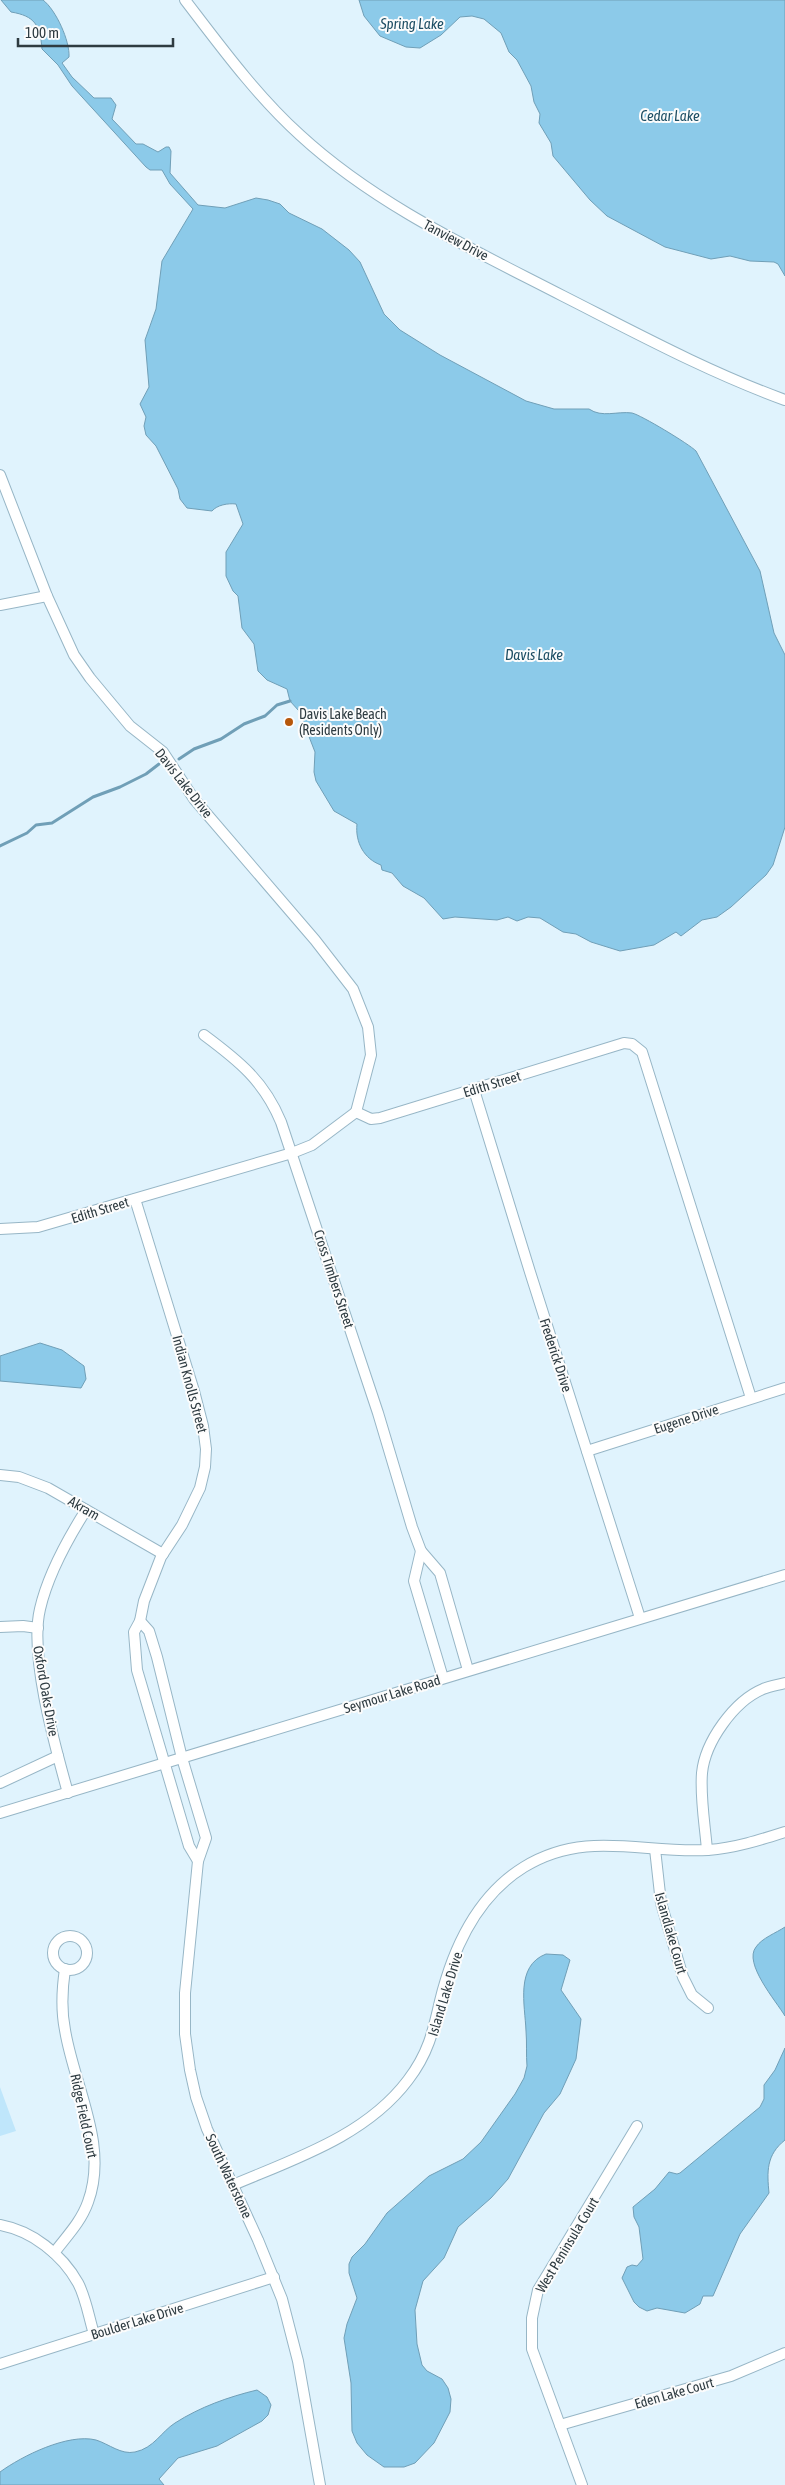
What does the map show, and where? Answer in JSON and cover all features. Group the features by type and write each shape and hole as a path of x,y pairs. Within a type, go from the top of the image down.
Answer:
{"street":[{"name":"Tanview Drive","path":"185,0 248,82 300,135 398,208 451,238 599,314 723,375 785,400"},
{"name":"Davis Lake Drive","path":"0,475 47,596 74,655 90,678 130,726 163,752 194,799 315,940 353,989 368,1027 372,1055 356,1112"},
{"path":"0,605 47,596"},
{"name":"Cross Timbers Street","path":"204,1035 238,1060 257,1079 272,1100 292,1153 378,1413 421,1551 440,1574 468,1670"},
{"name":"Edith Street","path":"0,1229 19,1230 38,1227 292,1153 312,1146 356,1112 371,1119 380,1118 624,1043 638,1047 642,1052 751,1398"},
{"name":"Frederick Drive","path":"474,1090 640,1618"},
{"name":"Indian Knolls Street","path":"135,1199 194,1392 203,1426 206,1449 205,1467 200,1488 182,1525 163,1554 144,1601 140,1621 134,1632 137,1670 164,1763"},
{"name":"Eugene Drive","path":"586,1450 785,1388"},
{"name":"Akram","path":"0,1475 19,1477 48,1488 163,1554"},
{"name":"Oxford Oaks Drive","path":"68,1793 58,1756 39,1661 39,1611 48,1584 71,1534 86,1510"},
{"path":"421,1551 414,1581 443,1678"},
{"name":"Seymour Lake Road","path":"0,1813 785,1575"},
{"path":"140,1621 149,1631 157,1657 182,1758"},
{"path":"0,1627 23,1626 38,1628"},
{"path":"707,1850 702,1773 706,1755 716,1734 734,1709 762,1689 785,1683"},
{"path":"0,1783 58,1756"},
{"name":"South Waterstone","path":"182,1758 206,1838 198,1861 185,1993 185,2034 196,2097 207,2129 274,2277 295,2346 320,2485"},
{"path":"164,1763 189,1846 198,1861"},
{"name":"Island Lake Drive","path":"232,2185 318,2148 343,2135 376,2113 394,2097 418,2065 432,2037 447,1977 467,1927 480,1906 501,1883 525,1867 550,1855 593,1845 707,1850 730,1848 785,1832"},
{"name":"Islandlake Court","path":"655,1849 660,1903 683,1977 692,1995 708,2008"},
{"name":"Ridge Field Court","path":"54,2253 74,2228 87,2204 94,2175 95,2159 90,2129 65,2030 62,1987 65,1969"},
{"name":"West Peninsula Court","path":"582,2485 532,2349 532,2318 538,2290 637,2126"},
{"path":"0,2225 34,2237 54,2253 78,2283 94,2334"},
{"name":"Boulder Lake Drive","path":"0,2364 274,2277"},
{"name":"Eden Lake Court","path":"560,2425 732,2376 785,2354"}],"shaded area":[{"path":"0,2087 16,2131 0,2136"}],"water":[{"name":"Davis Lake","path":"1,0 43,0 48,5 65,35 69,57 62,63 72,77 94,98 111,98 116,105 112,119 136,144 143,144 158,152 169,147 171,151 170,173 198,205 225,208 256,198 280,204 289,213 322,229 349,250 360,262 384,314 400,330 440,355 526,401 554,409 589,409 604,414 632,413 665,430 696,451 760,571 774,633 785,655 785,827 773,865 766,875 731,907 717,917 702,920 681,936 676,932 654,945 620,951 591,942 576,934 563,932 540,918 528,917 517,921 508,917 497,920 455,917 443,919 424,898 403,886 392,873 382,870 381,865 365,854 359,843 357,824 334,811 316,781 314,772 315,752 299,711 290,701 287,689 267,680 258,671 254,644 242,628 238,596 233,591 226,576 226,552 243,524 236,504 223,505 212,511 187,508 180,499 178,489 156,446 146,435 144,426 146,417 140,404 149,387 145,340 156,309 162,261 193,209 170,184 162,170 150,170 146,167 72,86 58,65 42,49 40,34 35,23 26,16 11,12"},
{"name":"Cedar Lake","path":"359,0 785,0 785,276 778,264 774,262 750,261 730,256 711,259 665,247 607,216 590,200 553,156 551,143 539,123 540,114 534,102 531,86 517,60 509,52 501,33 484,19 472,16 460,17 441,35 420,48 406,47 380,36 364,16"},
{"path":"40,1343 62,1350 84,1366 86,1379 81,1388 0,1381 0,1356"},
{"path":"785,1927 785,2016 762,1982 757,1972 753,1954 756,1947 762,1941"},
{"path":"546,1954 563,1955 570,1960 561,1990 581,2019 576,2059 560,2094 544,2113 508,2179 491,2198 458,2227 444,2258 423,2281 415,2310 417,2344 422,2365 427,2371 442,2379 448,2388 451,2399 450,2412 434,2443 415,2463 404,2467 384,2467 367,2455 357,2443 352,2431 351,2383 344,2338 357,2298 349,2273 349,2264 352,2257 365,2244 387,2213 429,2176 463,2159 481,2142 515,2094 524,2078 527,2066 524,1998 526,1977 530,1967 536,1960"},
{"path":"785,2048 785,2140 774,2152 769,2164 769,2193 740,2234 713,2296 703,2296 700,2304 685,2313 657,2308 647,2311 639,2307 634,2302 622,2278 627,2267 637,2266 643,2259 639,2227 634,2217 633,2207 655,2189 669,2172 680,2173 760,2107 764,2099 764,2085 775,2070"},
{"path":"257,2390 267,2397 271,2405 268,2415 262,2421 217,2446 178,2458 159,2479 164,2485 0,2485 0,2472 20,2459 46,2447 72,2440 85,2439 96,2440 125,2452 135,2452 147,2447 175,2423 194,2412 225,2399"}],"waterway":[{"path":"179,759 194,749 221,739 244,724 265,716 277,705 290,701"},
{"path":"0,846 27,833 36,825 52,823 93,797 120,787 146,774 159,764"}],"place":[{"name":"Davis Lake Beach (Residents Only)","path":"289,722"}],"water label":[{"name":"Spring Lake","path":"412,24"}]}
